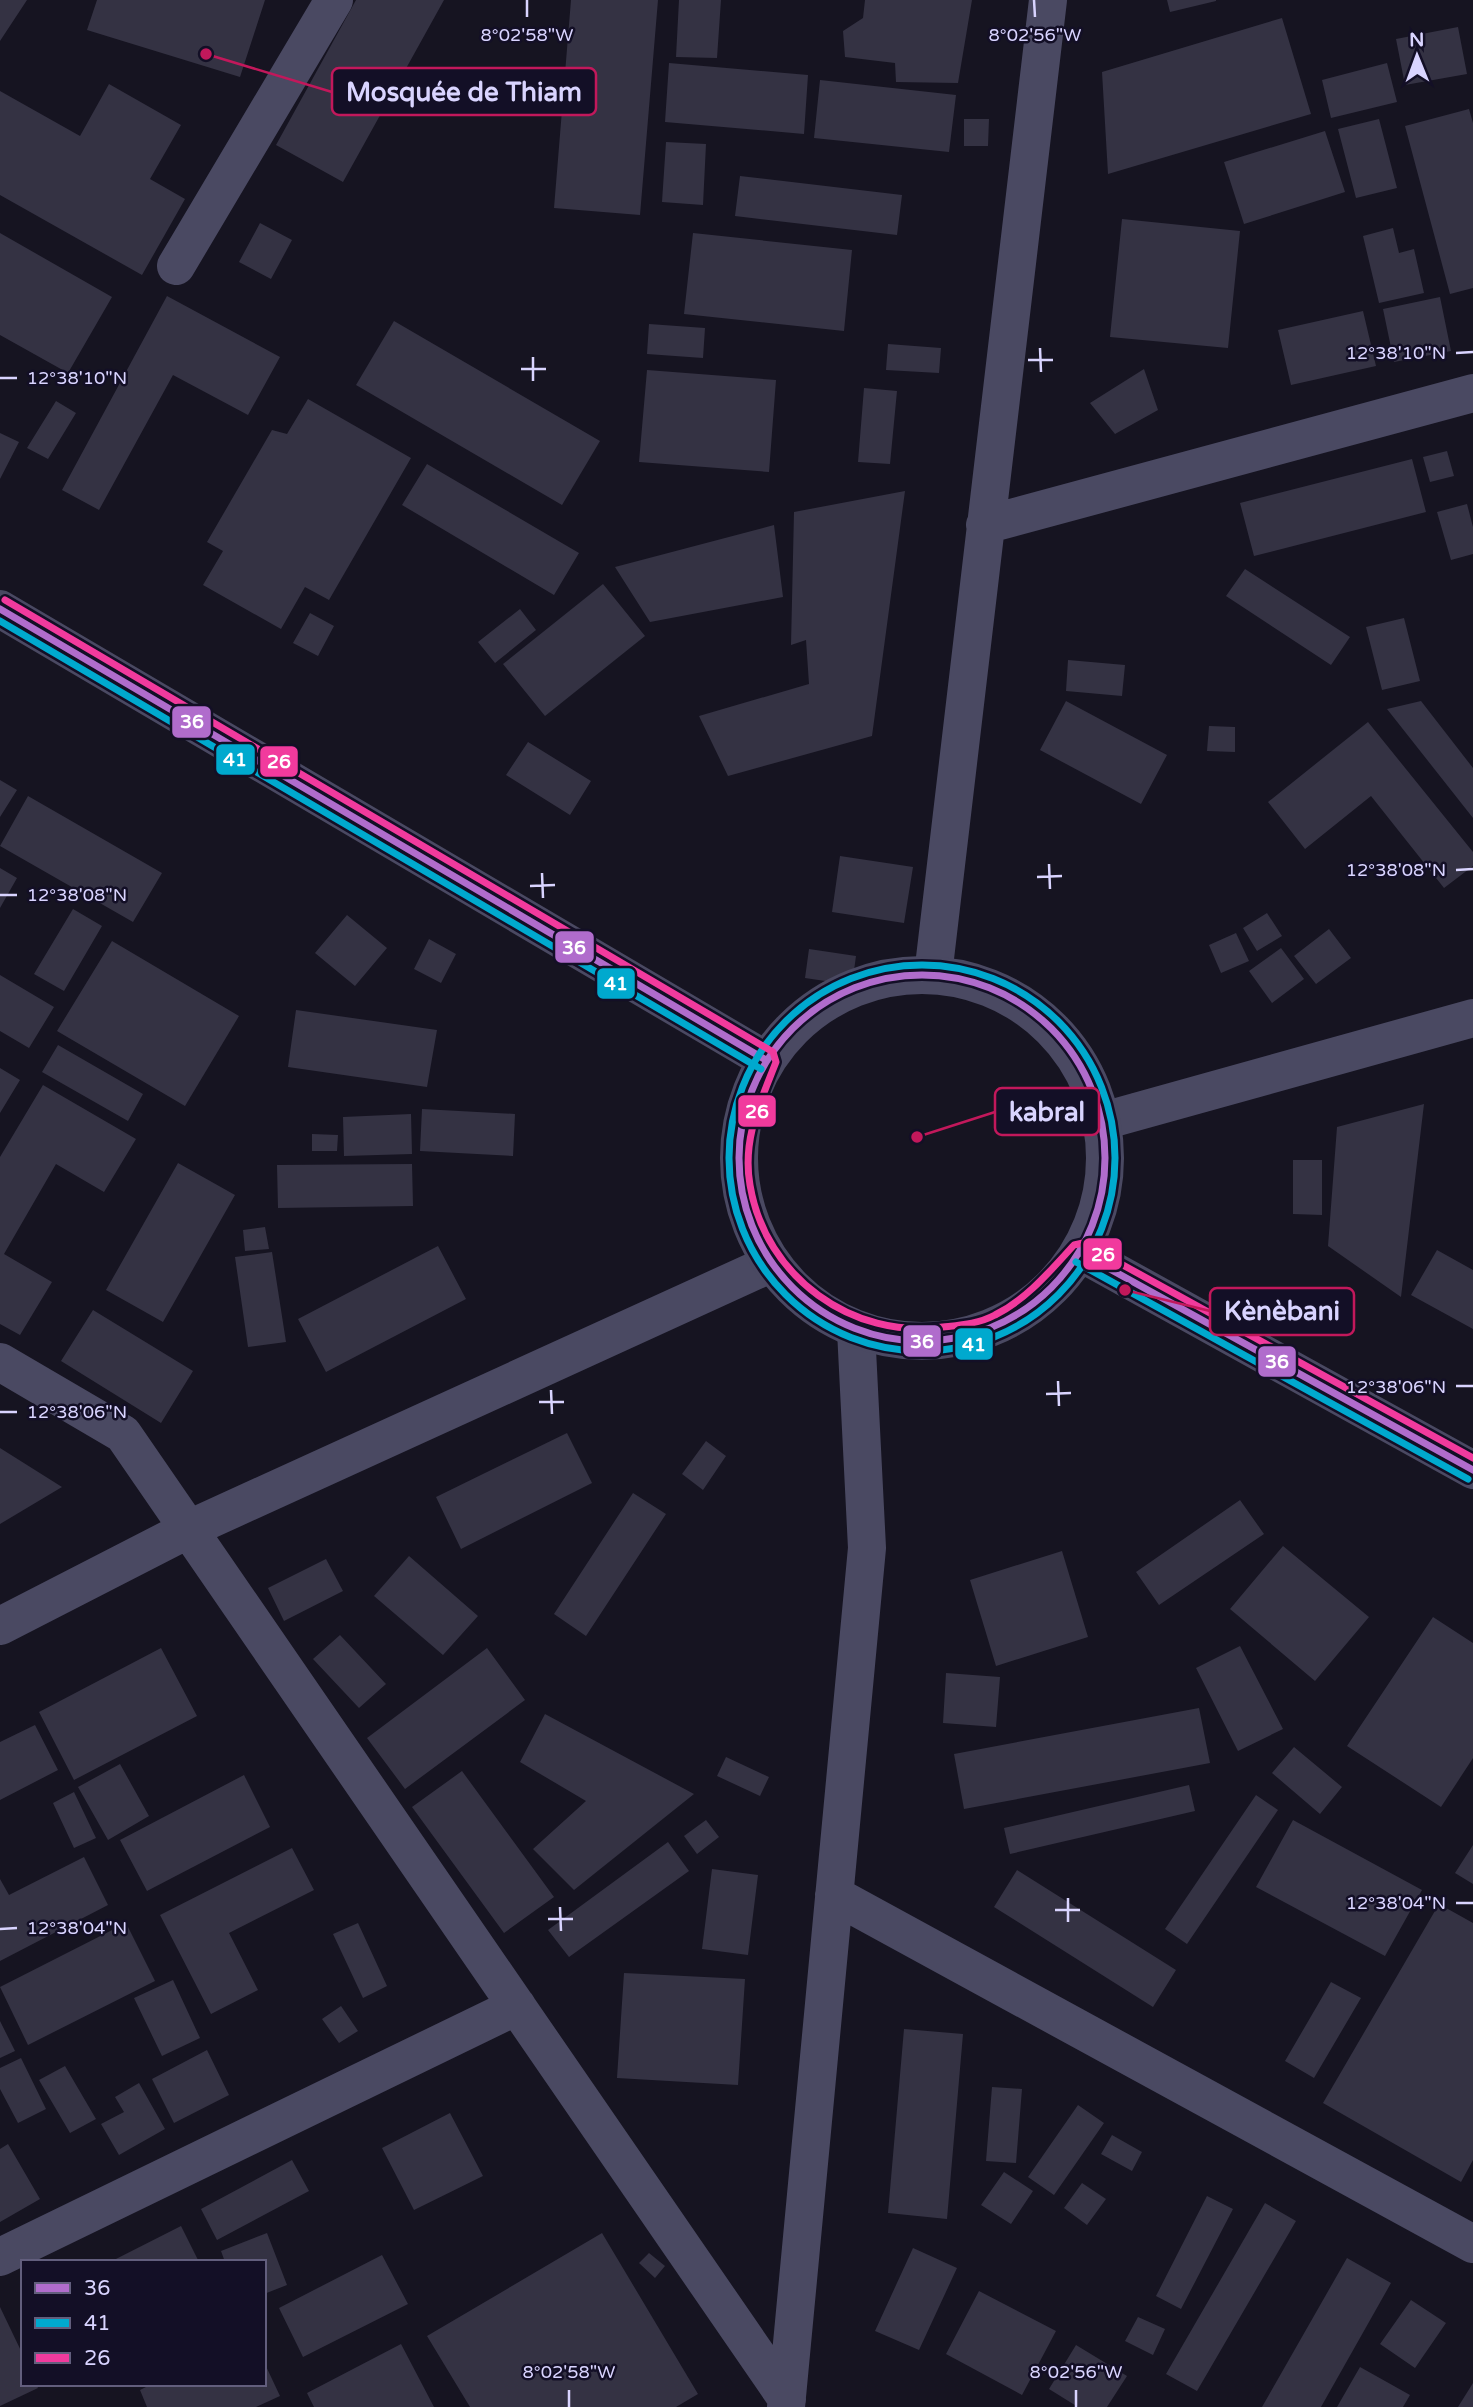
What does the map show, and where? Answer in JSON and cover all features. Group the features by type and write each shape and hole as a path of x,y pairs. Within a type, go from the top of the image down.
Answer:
{"street":[{"path":"176,266 334,0"},
{"path":"933,975 1048,0"},
{"path":"985,525 1473,393"},
{"path":"0,609 766,1060"},
{"path":"933,975 992,988 1043,1020 1082,1065 1103,1121 1107,1166 1099,1211 1081,1253 1038,1302 982,1332 919,1342 856,1330 808,1303 770,1264 747,1216 737,1163 744,1109 766,1060 810,1012 868,982 933,975"},
{"path":"1103,1121 1473,1018"},
{"path":"1081,1253 1473,1470"},
{"path":"0,1626 188,1530 770,1264"},
{"path":"787,2403 867,1548 856,1330"},
{"path":"0,1362 123,1434 787,2403"},
{"path":"834,1895 1473,2244"},
{"path":"0,2257 517,2006"}],"building":[{"path":"0,0 27,0 0,41"},
{"path":"97,0 265,0 240,77 87,30"},
{"path":"356,0 444,0 343,182 276,145"},
{"path":"571,0 658,0 640,215 554,208"},
{"path":"679,0 721,0 717,58 676,57"},
{"path":"865,0 972,0 958,83 896,82 895,63 845,57 843,31 863,18"},
{"path":"1167,0 1216,0 1216,1 1170,12"},
{"path":"1282,18 1311,114 1108,174 1102,72"},
{"path":"1458,27 1467,74 1405,85 1396,39"},
{"path":"669,63 808,75 804,134 665,122"},
{"path":"1387,63 1397,102 1331,118 1322,80"},
{"path":"820,80 956,95 949,152 814,138"},
{"path":"109,84 181,125 150,179 185,199 142,275 0,195 0,91 80,136"},
{"path":"1469,109 1473,123 1473,288 1450,294 1405,126"},
{"path":"964,119 989,119 988,146 964,146"},
{"path":"1379,119 1397,188 1356,198 1338,129"},
{"path":"1325,131 1345,192 1244,224 1224,162"},
{"path":"666,142 706,144 703,205 662,202"},
{"path":"740,176 902,195 897,235 735,216"},
{"path":"1122,219 1240,231 1228,348 1110,337"},
{"path":"260,223 292,240 271,279 239,262"},
{"path":"1393,228 1399,253 1414,249 1424,293 1379,303 1363,236"},
{"path":"0,233 112,297 68,373 0,335"},
{"path":"693,233 852,250 844,331 684,314"},
{"path":"167,296 280,357 248,415 173,375 99,510 62,490"},
{"path":"1440,297 1451,351 1394,362 1383,309"},
{"path":"1363,311 1376,366 1291,385 1278,330"},
{"path":"394,321 600,441 562,505 356,385"},
{"path":"649,324 705,328 703,358 647,354"},
{"path":"888,344 941,348 939,373 886,370"},
{"path":"1144,369 1158,410 1115,434 1090,403"},
{"path":"647,370 776,380 769,472 639,462"},
{"path":"864,388 897,391 890,464 858,462"},
{"path":"308,399 411,458 329,600 305,587 281,629 203,585 223,551 207,542 272,430 287,434"},
{"path":"56,401 76,413 48,459 27,448"},
{"path":"0,433 19,442 0,479"},
{"path":"1447,451 1454,476 1430,482 1423,457"},
{"path":"1412,459 1426,512 1254,556 1240,503"},
{"path":"427,464 579,553 554,595 402,505"},
{"path":"905,491 872,736 728,776 699,716 809,684 806,640 791,645 794,512"},
{"path":"1467,504 1473,527 1473,554 1451,560 1437,512"},
{"path":"774,525 783,597 650,622 615,567"},
{"path":"1245,569 1350,637 1331,665 1226,596"},
{"path":"603,584 645,636 545,716 503,664"},
{"path":"520,609 536,630 495,663 478,642"},
{"path":"310,613 334,626 318,656 293,643"},
{"path":"1404,618 1420,681 1382,690 1366,627"},
{"path":"1068,660 1125,665 1122,696 1066,691"},
{"path":"1066,701 1167,755 1141,804 1040,750"},
{"path":"1421,701 1473,768 1473,818 1387,709"},
{"path":"1368,722 1473,852 1473,866 1444,888 1371,796 1305,849 1268,802"},
{"path":"1209,726 1235,727 1235,752 1207,751"},
{"path":"528,742 591,781 570,815 506,775"},
{"path":"0,780 17,790 0,817"},
{"path":"28,796 162,873 133,922 0,846"},
{"path":"840,856 913,867 904,923 832,912"},
{"path":"0,868 17,878 0,908"},
{"path":"73,909 102,926 64,991 34,974"},
{"path":"1267,913 1282,936 1257,951 1243,928"},
{"path":"347,915 387,948 355,986 315,953"},
{"path":"1329,929 1351,958 1316,984 1294,956"},
{"path":"1236,933 1249,961 1221,973 1209,945"},
{"path":"429,939 456,954 441,983 414,969"},
{"path":"112,941 239,1016 185,1106 57,1031"},
{"path":"1281,948 1304,979 1272,1003 1249,971"},
{"path":"809,949 856,956 852,985 805,978"},
{"path":"0,975 54,1007 29,1048 0,1031"},
{"path":"296,1010 437,1030 427,1087 288,1067"},
{"path":"58,1045 143,1094 128,1121 42,1072"},
{"path":"0,1068 20,1080 0,1113"},
{"path":"43,1085 136,1139 104,1192 56,1164 4,1254 52,1282 20,1335 0,1324 0,1157"},
{"path":"1424,1104 1401,1297 1328,1246 1337,1127"},
{"path":"422,1109 515,1114 513,1156 420,1151"},
{"path":"411,1114 412,1154 344,1156 343,1117"},
{"path":"312,1134 338,1135 337,1151 312,1151"},
{"path":"1293,1160 1322,1160 1322,1215 1293,1214"},
{"path":"178,1163 235,1195 163,1322 106,1290"},
{"path":"412,1164 413,1206 278,1208 277,1165"},
{"path":"265,1227 269,1249 245,1251 243,1230"},
{"path":"438,1246 466,1299 326,1372 298,1319"},
{"path":"1437,1250 1473,1270 1473,1329 1411,1295"},
{"path":"272,1252 286,1342 248,1347 235,1257"},
{"path":"93,1310 193,1371 161,1423 61,1361"},
{"path":"567,1433 592,1483 461,1549 436,1497"},
{"path":"706,1441 726,1456 703,1490 682,1474"},
{"path":"0,1448 62,1487 0,1524"},
{"path":"633,1493 666,1514 586,1636 554,1614"},
{"path":"1240,1500 1264,1534 1159,1605 1136,1572"},
{"path":"1283,1546 1369,1617 1315,1681 1230,1609"},
{"path":"1062,1551 1088,1637 996,1666 970,1580"},
{"path":"409,1556 478,1616 443,1655 374,1596"},
{"path":"326,1559 343,1591 284,1621 268,1588"},
{"path":"1433,1617 1473,1643 1473,1758 1441,1807 1347,1746"},
{"path":"340,1635 386,1684 359,1708 313,1659"},
{"path":"1240,1646 1283,1729 1238,1751 1196,1668"},
{"path":"161,1648 197,1716 74,1780 39,1712"},
{"path":"487,1648 525,1700 405,1789 367,1738"},
{"path":"946,1673 1000,1677 996,1727 943,1723"},
{"path":"1199,1708 1210,1763 964,1809 954,1754"},
{"path":"545,1714 694,1794 574,1890 533,1849 586,1801 520,1762"},
{"path":"35,1725 58,1770 0,1800 0,1742"},
{"path":"1294,1747 1342,1787 1320,1814 1272,1773"},
{"path":"726,1757 769,1777 760,1796 717,1776"},
{"path":"120,1764 149,1816 108,1840 78,1787"},
{"path":"462,1771 554,1897 504,1933 412,1807"},
{"path":"244,1775 270,1827 147,1891 120,1840"},
{"path":"1189,1785 1195,1811 1010,1854 1004,1828"},
{"path":"74,1792 96,1838 74,1848 53,1803"},
{"path":"1256,1795 1278,1810 1187,1944 1165,1929"},
{"path":"706,1820 719,1837 697,1854 684,1836"},
{"path":"1293,1820 1422,1890 1385,1956 1256,1887"},
{"path":"668,1842 689,1871 569,1957 548,1930"},
{"path":"1473,1845 1473,1884 1455,1873"},
{"path":"292,1848 314,1890 229,1933 258,1990 211,2014 160,1915"},
{"path":"84,1857 108,1905 0,1961 0,1879 9,1895"},
{"path":"712,1869 758,1875 748,1955 702,1949"},
{"path":"1017,1870 1176,1970 1153,2007 994,1907"},
{"path":"1439,1904 1473,1923 1473,2160 1461,2182 1323,2103"},
{"path":"126,1923 155,1981 28,2045 0,1987"},
{"path":"358,1923 387,1986 363,1998 333,1934"},
{"path":"624,1973 745,1979 738,2085 617,2078"},
{"path":"173,1980 200,2038 162,2056 134,1998"},
{"path":"1331,1982 1361,1998 1314,2078 1285,2061"},
{"path":"341,2006 358,2031 339,2043 322,2019"},
{"path":"0,2021 15,2051 0,2058"},
{"path":"904,2029 963,2034 947,2219 888,2213"},
{"path":"207,2050 229,2095 174,2123 152,2079"},
{"path":"21,2058 46,2109 18,2123 0,2089 0,2068"},
{"path":"65,2066 96,2119 70,2133 39,2080"},
{"path":"139,2083 165,2129 119,2155 101,2124 124,2112 115,2097"},
{"path":"992,2087 1022,2089 1016,2163 986,2161"},
{"path":"1078,2105 1104,2123 1054,2195 1028,2177"},
{"path":"450,2113 483,2176 414,2210 382,2148"},
{"path":"1112,2135 1142,2152 1132,2171 1101,2154"},
{"path":"8,2144 40,2199 0,2222 0,2149"},
{"path":"292,2160 309,2191 217,2240 201,2209"},
{"path":"1004,2172 1033,2191 1011,2224 981,2205"},
{"path":"1082,2183 1106,2199 1087,2225 1064,2208"},
{"path":"1207,2196 1233,2209 1181,2309 1156,2296"},
{"path":"1265,2203 1296,2221 1197,2391 1166,2374"},
{"path":"181,2226 198,2260 114,2260"},
{"path":"267,2233 287,2285 266,2293 266,2260 224,2260 221,2251"},
{"path":"602,2233 698,2394 676,2407 470,2407 427,2336"},
{"path":"913,2248 957,2268 919,2350 875,2331"},
{"path":"649,2253 665,2266 655,2278 639,2263"},
{"path":"382,2255 408,2304 303,2357 279,2308"},
{"path":"1347,2258 1391,2283 1321,2407 1262,2407"},
{"path":"979,2291 1056,2331 1022,2395 946,2354"},
{"path":"1411,2300 1446,2323 1415,2368 1380,2344"},
{"path":"0,2307 21,2351 21,2386 38,2388 0,2406"},
{"path":"1138,2317 1165,2329 1153,2355 1125,2341"},
{"path":"401,2344 434,2407 314,2407 307,2393"},
{"path":"1076,2345 1127,2376 1107,2407 1078,2407 1049,2389"},
{"path":"266,2366 280,2396 256,2407 147,2407 140,2390 148,2386 266,2386"},
{"path":"1360,2367 1410,2395 1403,2407 1337,2407"},
{"path":"1473,2383 1473,2407 1458,2407"}],"transit line":[{"name":"26","path":"5,600 773,1052 776,1062 754,1122 748,1153 750,1185 759,1218 774,1248 794,1274 818,1295 846,1312 877,1323 909,1328 969,1324 995,1315 1017,1301 1074,1245 1083,1243 1473,1458"},
{"name":"36","path":"0,609 766,1060"},
{"name":"41","path":"0,621 761,1069"},
{"name":"41","path":"922,965 960,968 996,979 1029,997 1059,1021 1083,1051 1101,1084 1112,1120 1115,1158 1112,1196 1101,1232 1083,1265 1059,1295 1029,1319 996,1337 960,1348 922,1351 884,1348 848,1337 815,1319 785,1295 761,1265 743,1232 732,1196 729,1158 732,1120 743,1084 761,1051 785,1021 815,997 848,979 884,968 922,965"},
{"name":"36","path":"922,975 958,979 992,989 1024,1006 1051,1029 1074,1056 1091,1088 1101,1122 1105,1158 1101,1194 1091,1228 1074,1260 1051,1287 1024,1310 992,1327 958,1337 922,1341 886,1337 852,1327 820,1310 793,1287 770,1260 753,1228 743,1194 739,1158 743,1122 753,1088 770,1056 793,1029 820,1006 852,989 886,979 922,975"},
{"name":"36","path":"1081,1253 1473,1470"},
{"name":"41","path":"1076,1262 1468,1479"}],"place":[{"name":"Mosquée de Thiam","path":"206,54"},
{"name":"kabral","path":"917,1137"},
{"name":"Kènèbani","path":"1125,1290"}]}
